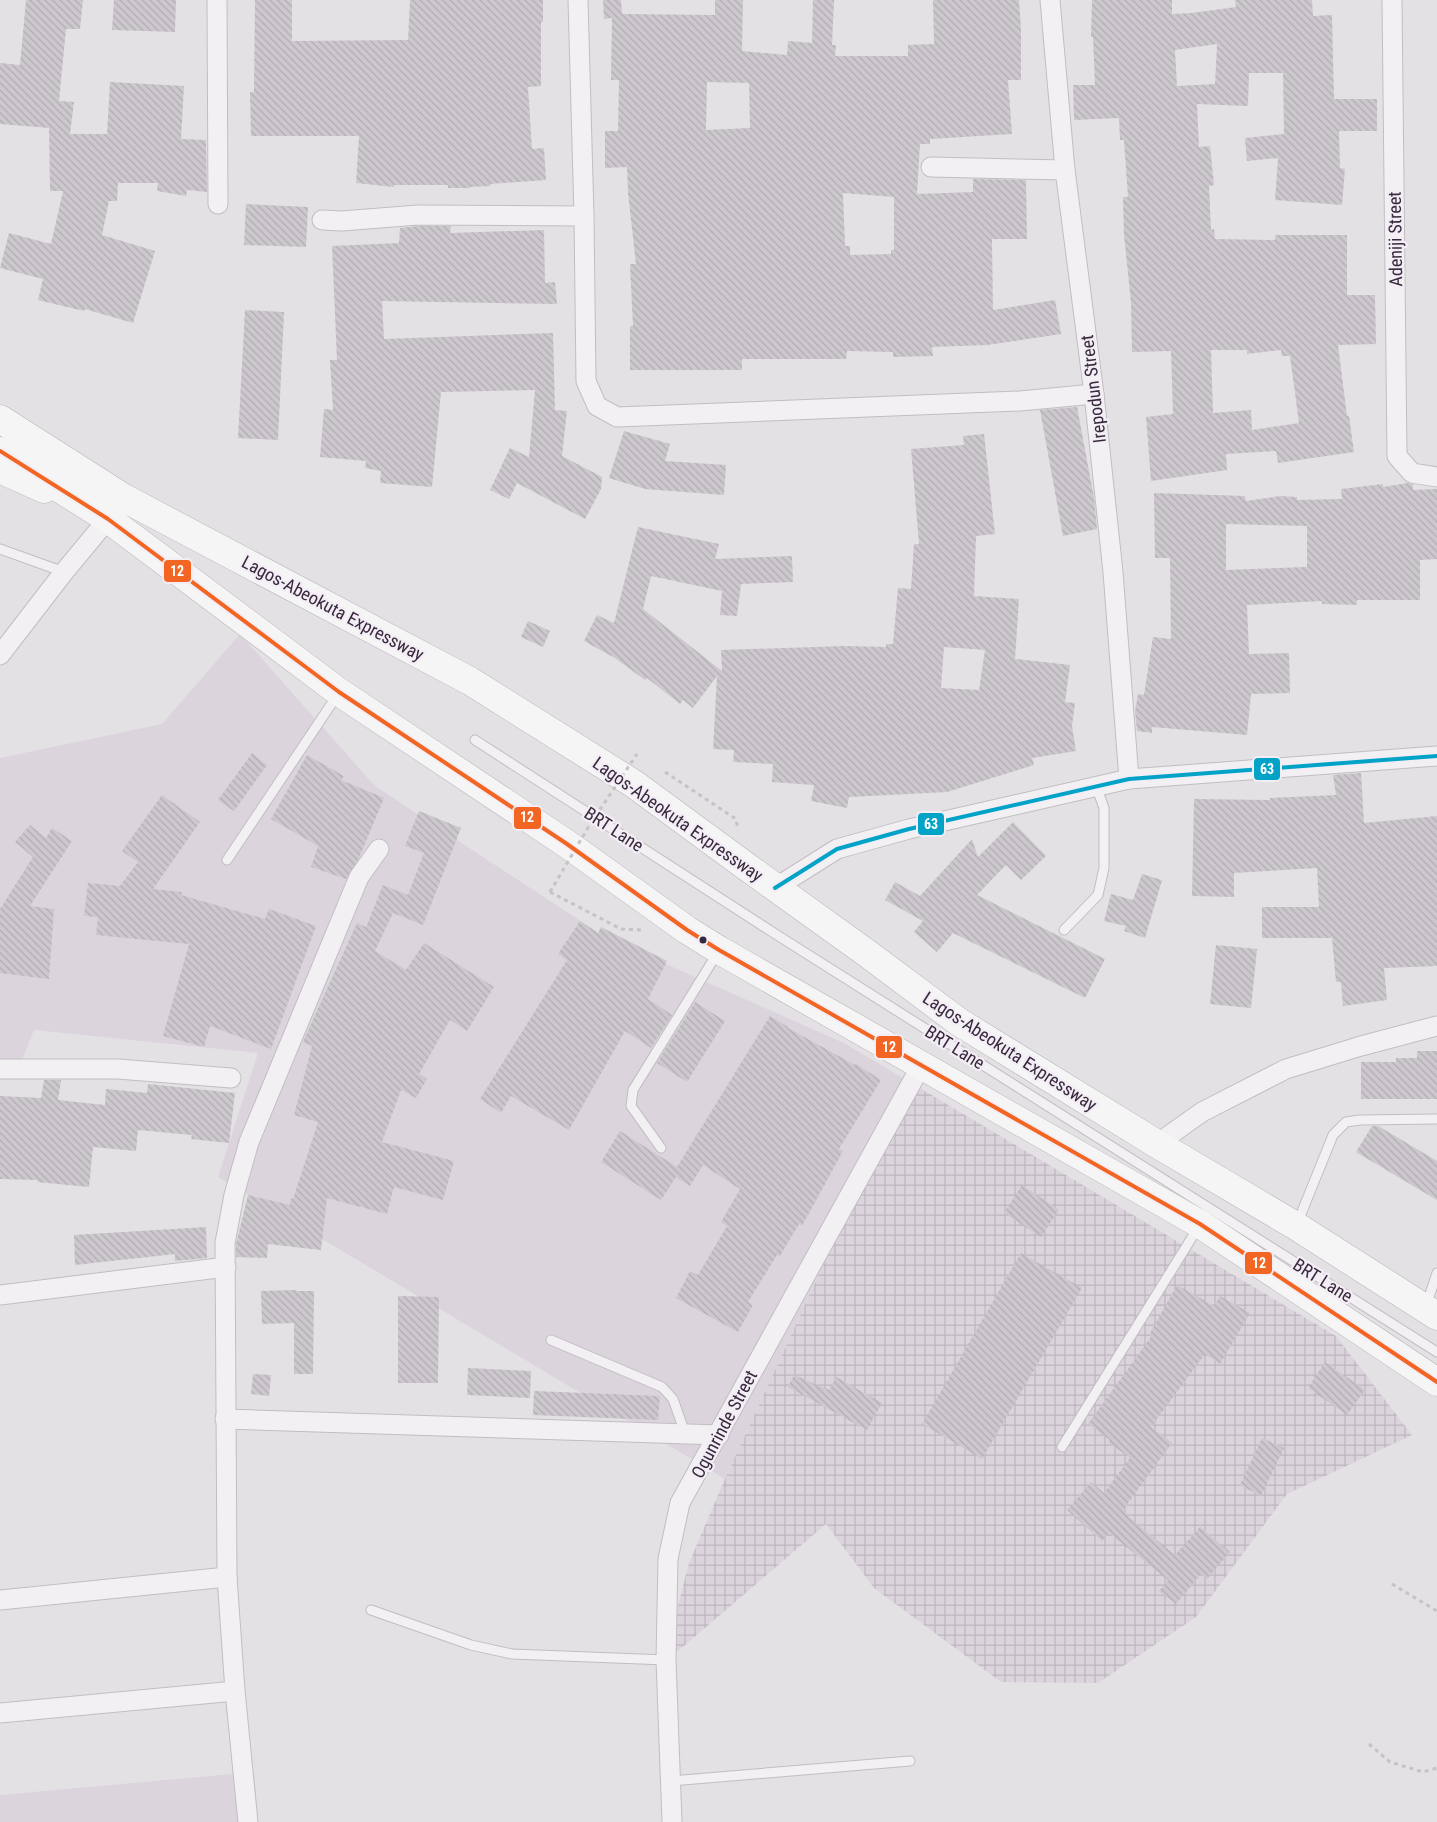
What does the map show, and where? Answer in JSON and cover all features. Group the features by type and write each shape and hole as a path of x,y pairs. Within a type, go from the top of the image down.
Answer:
{"main road":[{"path":"0,408 116,508"},
{"name":"Lagos-Abeokuta Expressway","path":"0,419 116,508 339,692 567,844 687,930 1200,1224 1437,1382"},
{"name":"Lagos-Abeokuta Expressway","path":"0,451 470,681 634,784 959,1022 1157,1144 1296,1226 1431,1312"},
{"path":"0,469 116,508"}],"street":[{"path":"217,0 218,204"},
{"path":"578,0 586,381 597,406 617,417 1020,401 1094,394"},
{"name":"Irepodun Street","path":"1050,0 1064,170 1094,394 1113,572 1129,778"},
{"name":"Adeniji Street","path":"1392,0 1397,456 1412,473 1437,477"},
{"path":"931,167 1064,170"},
{"path":"322,220 342,221 418,215 584,216"},
{"path":"0,655 116,508"},
{"path":"775,888 838,850 909,829 1129,778 1437,756"},
{"path":"248,1822 227,1577 225,1243 234,1195 249,1142 359,877 379,848"},
{"path":"1157,1144 1202,1112 1286,1069 1361,1046 1437,1026"},
{"name":"Ogunrinde Street","path":"672,1822 666,1660 668,1559 680,1504 922,1064"},
{"path":"0,1069 118,1069 231,1078"},
{"path":"0,1295 226,1267"},
{"path":"225,1419 719,1434"},
{"path":"0,1600 227,1577"},
{"path":"0,1713 236,1691"}],"lane":[{"path":"0,549 64,572"},
{"path":"227,860 339,692"},
{"name":"BRT Lane","path":"475,740 777,935 1437,1352"},
{"path":"1064,930 1098,894 1104,868 1104,808 1096,786"},
{"path":"661,1148 631,1106 634,1090 719,950"},
{"path":"1296,1226 1334,1135 1346,1122 1360,1120 1437,1119"},
{"path":"1062,1447 1200,1224"},
{"path":"1431,1312 1437,1273"},
{"path":"552,1340 662,1387 673,1399 685,1433"},
{"path":"371,1610 470,1645 512,1654 666,1660"},
{"path":"670,1781 910,1761"}],"path":[{"path":"621,929 550,892 589,826 637,754 645,760"},
{"path":"662,770 736,819"},
{"path":"1392,1584 1437,1611"},
{"path":"1369,1744 1390,1762 1423,1772 1437,1768"}],"shaded area":[{"path":"240,634 375,786 605,937 844,1043 908,1081 725,1479 218,1177 258,1053 34,1030 21,1063 0,1062 0,758 162,724"},
{"path":"908,1081 1336,1336 1412,1435 1287,1494 1196,1617 1098,1683 1001,1682 874,1588 826,1524 663,1664 689,1563 725,1479"},
{"path":"254,1772 258,1822 0,1822 0,1795"}],"building":[{"path":"26,0 83,0 80,29 66,29 59,101 74,102 70,134 107,134 110,82 184,86 181,139 206,140 207,192 187,190 186,196 157,191 158,183 118,183 117,201 109,201 102,235 155,251 133,323 85,309 84,311 38,300 43,279 0,268 9,233 51,244 63,191 50,191 49,128 0,124 0,63 20,65"},
{"path":"114,0 176,0 175,32 112,30"},
{"path":"255,0 292,0 292,41 408,40 410,0 543,0 541,86 528,87 532,149 544,148 546,180 490,184 491,186 470,188 448,188 448,185 394,185 394,187 356,183 359,136 251,136 250,92 254,92"},
{"path":"603,0 621,0 622,14 715,15 715,0 743,0 742,51 787,55 788,41 812,43 813,0 834,0 832,45 836,45 835,56 908,56 908,45 934,44 933,0 1019,0 1021,80 1008,80 1012,134 930,139 930,144 920,144 917,194 973,192 973,179 1026,180 1027,239 992,239 993,310 1055,300 1061,334 987,345 932,347 933,356 893,357 893,352 847,351 846,359 742,359 742,370 630,370 630,326 633,326 630,264 636,264 627,167 605,168 605,131 618,131 619,80 611,80 612,18 604,19","holes":["707,82 749,83 750,128 706,130","843,193 894,197 894,250 891,250 891,254 850,255 850,246 845,246"]},
{"path":"1092,0 1172,0 1172,14 1236,7 1235,0 1312,0 1313,16 1332,15 1334,99 1377,99 1377,131 1339,131 1340,168 1345,169 1342,205 1275,200 1278,158 1247,161 1245,138 1284,134 1283,73 1249,73 1248,106 1197,104 1199,147 1210,146 1214,185 1209,186 1211,230 1214,229 1215,239 1275,240 1275,235 1347,235 1347,295 1375,295 1376,344 1338,345 1347,416 1349,416 1354,452 1278,463 1276,451 1226,454 1227,470 1151,481 1146,417 1173,414 1171,351 1132,352 1131,302 1124,235 1123,197 1128,197 1124,140 1120,140 1119,118 1074,120 1073,85 1095,85 1093,37 1091,37","holes":["1217,44 1215,84 1177,86 1175,50","1211,350 1247,350 1247,354 1281,350 1282,356 1290,356 1299,423 1252,430 1251,410 1213,413"]},
{"path":"246,204 308,207 306,247 244,245"},
{"path":"451,226 450,233 544,230 545,283 555,282 557,304 382,301 384,339 553,333 555,410 567,411 562,456 602,477 601,489 585,519 517,483 509,499 490,490 510,448 529,457 535,390 441,392 432,487 380,483 381,471 365,468 366,461 320,457 324,409 333,410 330,360 337,360 332,246 399,243 400,228"},
{"path":"245,310 284,312 278,440 238,438"},
{"path":"1077,407 1094,498 1097,529 1063,536 1040,410"},
{"path":"624,431 670,444 665,461 726,465 724,495 645,489 609,478"},
{"path":"984,434 995,534 976,536 974,596 1019,599 1015,659 1070,665 1065,702 1075,703 1072,726 1076,751 1032,758 1034,765 947,792 849,797 847,808 811,801 814,785 772,782 773,764 733,762 734,750 713,749 717,676 693,708 683,700 680,704 647,678 645,680 615,658 584,641 597,615 614,623 638,527 719,544 715,559 792,556 793,582 741,584 737,616 720,615 722,591 651,576 643,609 722,671 721,650 845,646 886,647 886,644 893,644 898,588 911,589 914,544 919,544 911,449 964,445 963,436","holes":["944,647 985,650 979,690 941,688"]},
{"path":"1408,483 1413,484 1413,490 1437,489 1437,559 1420,560 1420,600 1357,600 1357,605 1322,604 1322,601 1247,605 1249,654 1289,653 1290,693 1251,694 1247,735 1152,727 1152,733 1137,731 1135,711 1138,694 1144,695 1153,637 1171,639 1170,558 1155,558 1154,493 1245,496 1246,501 1280,496 1297,497 1297,500 1342,499 1341,489 1383,484 1383,487","holes":["1226,524 1307,526 1307,567 1226,570"]},
{"path":"528,621 550,631 543,647 521,637"},
{"path":"252,753 267,765 234,811 218,800"},
{"path":"307,755 344,776 341,780 384,798 359,858 346,879 311,867 318,846 271,819"},
{"path":"1361,773 1364,823 1437,816 1437,966 1384,968 1387,1000 1343,1006 1341,982 1336,982 1332,938 1262,938 1262,907 1319,907 1317,868 1234,873 1234,897 1192,896 1194,799 1270,800 1270,798 1336,795 1333,775"},
{"path":"162,795 200,822 153,889 182,892 181,895 265,919 269,909 316,926 271,1049 210,1026 204,1047 163,1036 189,944 96,935 98,917 84,916 88,883 120,886 138,862 122,851"},
{"path":"419,811 461,828 423,925 393,913 375,951 406,970 424,943 494,987 467,1031 450,1020 419,1074 427,1079 416,1098 401,1090 382,1142 454,1161 443,1200 394,1187 387,1214 327,1198 321,1250 268,1244 267,1258 236,1257 236,1244 248,1195 290,1205 291,1198 293,1199 318,1122 294,1115 312,1046 303,1042 357,923 366,927 383,885 408,895 424,853 405,846"},
{"path":"1013,822 1046,856 1021,880 1006,865 977,895 1105,959 1085,998 953,933 937,952 914,932 923,921 885,900 895,882 920,896 972,839 978,857"},
{"path":"30,825 46,838 52,828 72,841 30,906 54,909 49,979 0,973 0,909 33,857 15,842"},
{"path":"1142,874 1162,880 1145,938 1124,931 1126,926 1104,921 1111,894 1133,900"},
{"path":"580,921 598,933 601,927 667,961 648,999 672,1015 651,1048 625,1031 569,1130 511,1096 501,1113 480,1099 567,960 558,954"},
{"path":"1216,945 1257,949 1251,1008 1210,1004"},
{"path":"695,1002 725,1021 687,1082 657,1063"},
{"path":"770,1016 881,1080 839,1149 843,1151 802,1226 799,1224 780,1256 777,1255 748,1302 753,1305 738,1332 676,1298 690,1271 698,1275 727,1226 721,1222 740,1189 703,1165 690,1186 676,1177 661,1200 601,1162 620,1131 677,1167"},
{"path":"1417,1051 1437,1051 1437,1099 1361,1099 1361,1062 1396,1062 1396,1058 1417,1058"},
{"path":"44,1080 61,1080 58,1100 105,1105 106,1089 147,1093 148,1084 235,1093 229,1143 191,1139 192,1135 138,1130 136,1151 93,1147 89,1187 37,1182 38,1180 0,1179 0,1096 41,1098"},
{"path":"1372,1126 1378,1126 1437,1161 1437,1200 1356,1152"},
{"path":"1022,1185 1059,1210 1041,1237 1004,1213"},
{"path":"206,1227 207,1258 175,1261 175,1254 75,1265 74,1235"},
{"path":"1021,1253 1082,1288 982,1459 922,1424"},
{"path":"1177,1285 1214,1306 1220,1296 1250,1313 1220,1364 1205,1354 1151,1427 1172,1443 1123,1510 1125,1514 1175,1555 1200,1527 1230,1552 1207,1579 1201,1574 1176,1604 1159,1591 1168,1580 1109,1533 1102,1541 1067,1510 1091,1482 1104,1493 1130,1458 1088,1424 1151,1337 1149,1335"},
{"path":"261,1291 314,1291 313,1374 294,1374 294,1323 262,1324"},
{"path":"398,1296 439,1297 438,1383 398,1383"},
{"path":"1325,1362 1365,1390 1347,1415 1308,1388"},
{"path":"468,1368 531,1371 530,1398 467,1395"},
{"path":"253,1374 271,1375 269,1396 251,1394"},
{"path":"794,1375 829,1390 836,1377 882,1403 867,1430 788,1387"},
{"path":"534,1391 660,1396 658,1420 533,1415"},
{"path":"1262,1438 1284,1448 1261,1496 1240,1485"}],"transit line":[{"name":"12","path":"0,451 108,519 339,692 567,844 687,930 1200,1224 1437,1382"},
{"name":"63","path":"775,888 837,849 909,829 1129,779 1437,756"}]}
